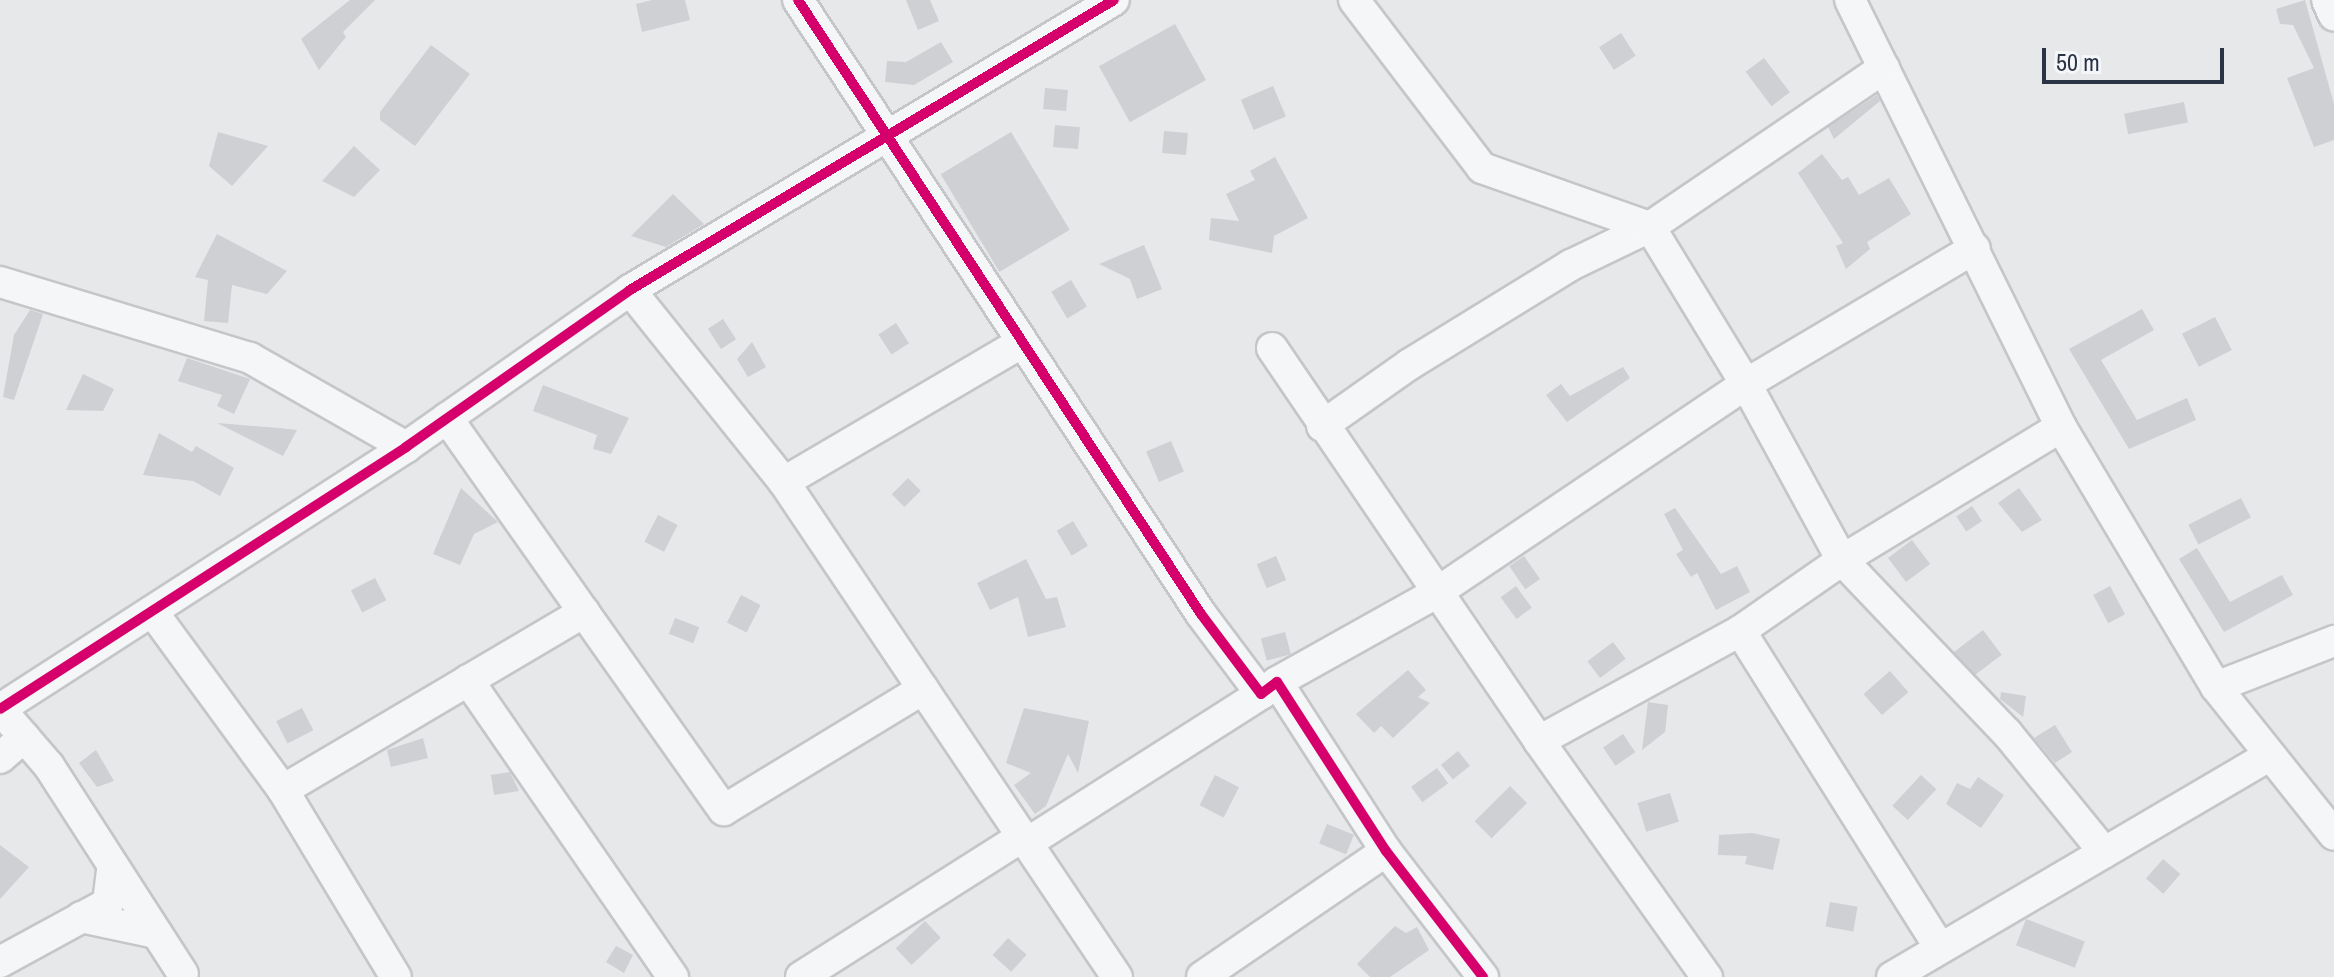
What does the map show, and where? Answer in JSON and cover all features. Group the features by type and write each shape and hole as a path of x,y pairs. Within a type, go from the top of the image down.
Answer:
{"street":[{"path":"798,0 887,140 1201,614 1269,688 1386,851 1483,977"},
{"path":"183,974 49,766 0,709 406,447 630,290 887,140 1114,0"},
{"path":"1354,0 1482,168 1650,227 1746,384 1842,560 2007,733 2104,852"},
{"path":"1850,0 2061,427 2216,687 2334,835"},
{"path":"2327,0 2334,16"},
{"path":"1322,426 1410,364 1571,265 1650,227 1884,68"},
{"path":"801,977 1269,688 1436,593 1746,384 1975,248"},
{"path":"0,282 250,358 406,447"},
{"path":"630,290 784,482 1117,977"},
{"path":"784,482 1021,343"},
{"path":"1272,348 1436,593 1707,977"},
{"path":"447,418 724,810 923,689"},
{"path":"1539,741 1740,631 1842,560 2061,427"},
{"path":"152,611 283,790 396,977"},
{"path":"283,790 584,612"},
{"path":"1740,631 1940,948"},
{"path":"2216,687 2334,641"},
{"path":"468,680 673,977"},
{"path":"0,758 24,737"},
{"path":"1892,977 2270,755"},
{"path":"1202,977 1386,851"},
{"path":"0,962 108,903 113,865"},
{"path":"81,917 156,933"}],"building":[{"path":"350,0 375,0 343,32 346,37 319,70 301,39"},
{"path":"652,0 685,0 690,20 642,32 636,4"},
{"path":"906,0 930,0 939,21 918,30"},
{"path":"2305,0 2334,104 2334,140 2314,147 2287,78 2314,68 2293,25 2280,24 2276,9"},
{"path":"1175,24 1206,80 1130,122 1099,66"},
{"path":"1621,33 1636,56 1614,70 1599,47"},
{"path":"941,42 953,62 914,85 885,82 887,61 906,62"},
{"path":"431,45 470,74 415,146 380,120 380,112"},
{"path":"1764,58 1790,92 1772,106 1746,72"},
{"path":"1273,86 1286,116 1254,130 1241,100"},
{"path":"1045,88 1068,90 1066,111 1043,109"},
{"path":"1877,95 1880,101 1834,139 1828,127"},
{"path":"2184,102 2188,123 2128,134 2124,114"},
{"path":"1055,125 1080,127 1078,149 1053,147"},
{"path":"1164,131 1188,133 1186,155 1162,153"},
{"path":"218,132 268,146 232,186 209,166"},
{"path":"1011,132 1070,230 999,272 941,174"},
{"path":"354,146 380,170 354,197 322,181"},
{"path":"1822,154 1842,180 1848,177 1859,195 1889,178 1911,214 1867,242 1870,249 1846,269 1836,246 1843,243 1798,173"},
{"path":"1275,157 1308,218 1274,236 1272,253 1209,240 1211,218 1239,221 1226,194 1255,180 1250,171"},
{"path":"673,194 704,224 666,247 631,236"},
{"path":"217,234 287,271 267,294 232,285 228,323 204,321 208,280 195,277"},
{"path":"1144,245 1162,289 1137,299 1130,279 1099,264"},
{"path":"1071,280 1087,307 1067,318 1051,292"},
{"path":"2142,309 2154,330 2101,360 2137,420 2187,398 2196,420 2129,449 2069,349"},
{"path":"30,310 43,314 14,400 3,397 14,335"},
{"path":"2215,317 2232,350 2199,367 2182,334"},
{"path":"723,319 736,339 721,349 708,329"},
{"path":"896,323 909,343 891,355 878,334"},
{"path":"752,342 766,367 748,377 737,359"},
{"path":"187,358 250,379 234,414 217,406 222,395 178,381"},
{"path":"1623,367 1630,378 1567,422 1546,395 1561,384 1570,396"},
{"path":"83,374 114,389 103,411 66,410"},
{"path":"543,385 629,418 611,454 593,449 597,435 533,411"},
{"path":"217,423 279,428 297,430 283,456"},
{"path":"159,433 192,452 196,446 234,468 220,496 193,481 143,475"},
{"path":"1171,441 1184,471 1159,482 1146,452"},
{"path":"908,478 921,491 904,507 892,494"},
{"path":"461,488 498,522 474,534 460,565 433,554"},
{"path":"2019,488 2042,520 2022,532 1998,503"},
{"path":"2241,498 2251,518 2198,544 2188,525"},
{"path":"1972,506 1982,521 1966,532 1956,517"},
{"path":"1675,508 1721,574 1737,566 1750,592 1716,610 1697,573 1691,577 1676,554 1683,550 1664,514"},
{"path":"658,515 678,525 664,552 644,542"},
{"path":"1073,521 1088,546 1072,556 1057,531"},
{"path":"1912,540 1930,564 1906,582 1888,558"},
{"path":"2197,548 2230,602 2282,575 2293,595 2224,632 2179,559"},
{"path":"1276,556 1286,580 1267,588 1257,564"},
{"path":"1524,556 1540,579 1525,589 1509,566"},
{"path":"1026,559 1046,599 1057,597 1066,627 1028,637 1018,597 990,610 977,583"},
{"path":"375,578 386,600 362,613 351,590"},
{"path":"1516,586 1532,608 1516,619 1501,597"},
{"path":"2110,586 2125,614 2108,623 2093,595"},
{"path":"741,595 761,605 747,633 727,623"},
{"path":"675,618 699,627 693,643 669,634"},
{"path":"1983,630 2002,655 1973,676 1954,652"},
{"path":"1285,632 1291,654 1267,661 1261,638"},
{"path":"1613,642 1626,659 1600,678 1587,661"},
{"path":"1408,670 1426,690 1418,697 1430,703 1393,738 1381,726 1374,733 1356,714"},
{"path":"1890,671 1908,692 1882,715 1864,694"},
{"path":"2001,692 2026,696 2023,717 2000,699"},
{"path":"1648,702 1668,705 1665,732 1642,750"},
{"path":"302,708 313,730 288,743 276,721"},
{"path":"1024,708 1089,721 1078,773 1068,754 1046,806 1035,814 1014,785 1031,773 1006,763"},
{"path":"2055,725 2072,752 2055,763 2034,738"},
{"path":"1623,734 1635,752 1615,766 1603,747"},
{"path":"423,738 428,758 391,767 387,750"},
{"path":"96,750 114,781 97,787 79,763"},
{"path":"1458,751 1470,766 1453,780 1441,765"},
{"path":"1437,768 1448,783 1422,802 1411,787"},
{"path":"510,772 519,791 494,795 491,775"},
{"path":"1215,775 1239,787 1224,818 1200,805"},
{"path":"1921,775 1936,789 1908,820 1892,806"},
{"path":"1978,777 2004,795 1981,828 1946,804 1957,783 1970,789"},
{"path":"1510,786 1527,803 1492,838 1475,821"},
{"path":"1670,793 1679,822 1646,832 1637,803"},
{"path":"1327,824 1354,835 1346,854 1319,843"},
{"path":"1752,833 1780,839 1773,870 1745,864 1747,856 1718,855 1719,835"},
{"path":"0,845 29,867 0,899"},
{"path":"2163,859 2180,874 2163,894 2146,879"},
{"path":"1830,902 1858,907 1853,931 1826,927"},
{"path":"2026,919 2085,942 2075,968 2016,945"},
{"path":"925,921 941,938 911,965 896,948"},
{"path":"1395,926 1406,933 1417,927 1429,950 1390,977 1370,977 1357,964"},
{"path":"1008,938 1027,955 1011,972 993,955"},
{"path":"616,946 633,955 624,973 606,962"}],"cycle path":[{"path":"798,0 1201,614 1261,694 1277,682 1386,851 1483,977"},
{"path":"0,709 406,447 630,290 1114,0"}]}
